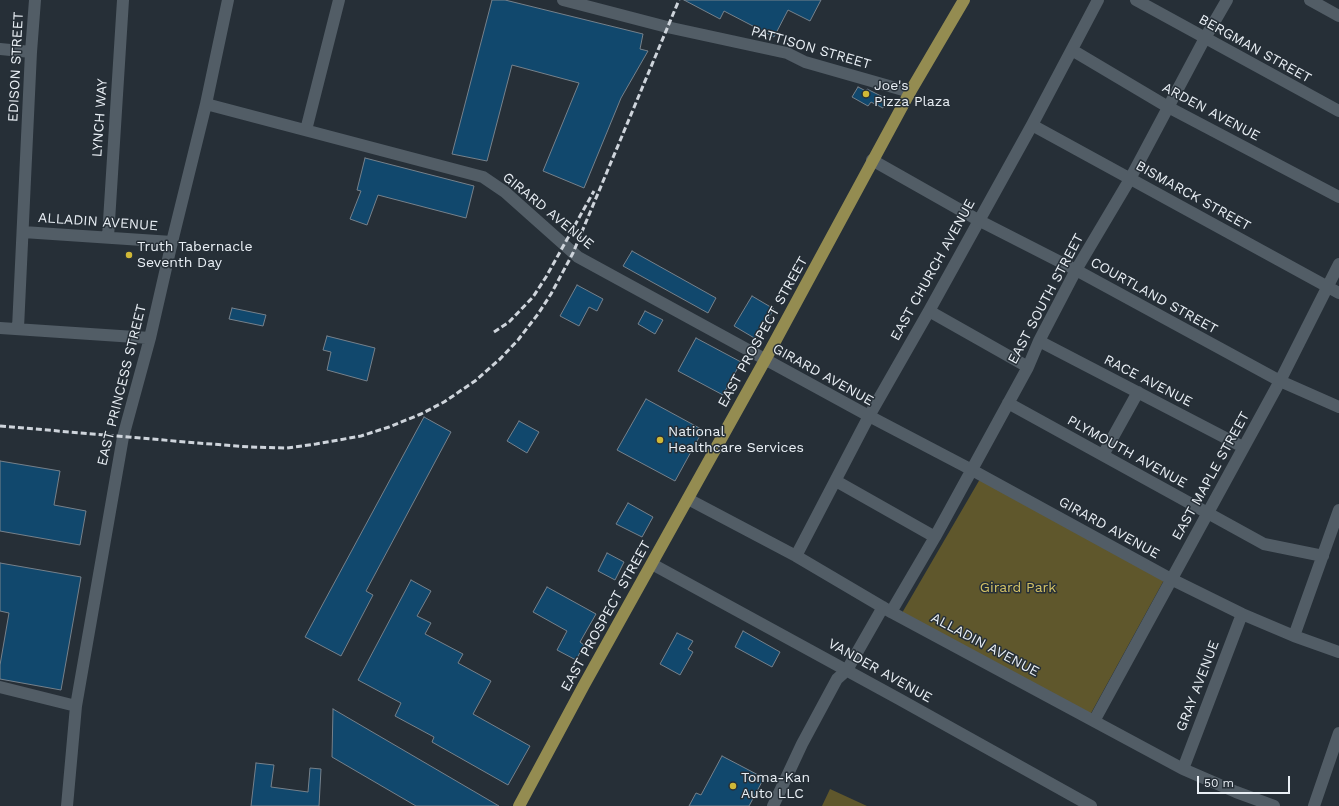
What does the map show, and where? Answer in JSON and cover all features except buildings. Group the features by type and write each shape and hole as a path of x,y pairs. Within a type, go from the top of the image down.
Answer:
{"main road":[{"name":"EAST PROSPECT STREET","path":"519,806 584,685 765,360 872,160 964,0"}],"street":[{"name":"EDISON STREET","path":"18,328 31,52 35,0"},
{"name":"LYNCH WAY","path":"108,237 123,0"},
{"name":"EAST PRINCESS STREET","path":"67,806 76,706 123,437 150,338 206,104 228,0"},
{"path":"306,130 339,0"},
{"name":"PATTISON STREET","path":"563,0 667,27 787,53 805,62 910,92"},
{"name":"EAST CHURCH AVENUE","path":"796,556 869,416 1032,125 1098,0"},
{"name":"BERGMAN STREET","path":"1136,0 1339,112"},
{"name":"EAST SOUTH STREET","path":"772,806 802,744 837,679 847,670 935,536 1028,367 1039,341 1076,270 1130,179 1204,38 1227,0"},
{"path":"1310,0 1339,16"},
{"path":"0,49 31,52"},
{"name":"ARDEN AVENUE","path":"1072,50 1168,107 1339,197"},
{"name":"GIRARD AVENUE","path":"206,104 483,177 504,192 578,257 765,360 972,470 1171,579 1242,614 1294,636 1339,652"},
{"name":"BISMARCK STREET","path":"1032,125 1339,293"},
{"name":"COURTLAND STREET","path":"872,160 978,220 1076,270 1280,381 1339,407"},
{"name":"ALLADIN AVENUE","path":"23,232 172,242"},
{"name":"EAST MAPLE STREET","path":"1094,721 1280,381 1339,264"},
{"path":"929,311 1028,367"},
{"path":"0,328 150,338"},
{"name":"RACE AVENUE","path":"1039,341 1244,447"},
{"path":"1103,455 1138,392"},
{"name":"PLYMOUTH AVENUE","path":"1008,403 1264,544 1323,556"},
{"path":"836,481 935,536"},
{"name":"ALLADIN AVENUE","path":"688,499 796,556 887,609 1183,769 1236,792 1274,806"},
{"path":"1294,636 1339,510"},
{"name":"VANDER AVENUE","path":"652,564 847,670 1091,806"},
{"name":"GRAY AVENUE","path":"1183,769 1242,614"},
{"path":"0,687 76,706"},
{"path":"1314,806 1339,733"}],"green space":[{"name":"Girard Park","path":"980,479 1164,580 1090,715 902,613"},
{"path":"830,789 867,806 822,806"}],"railway":[{"path":"0,426 250,447 287,448 361,436 421,414 444,402 475,381 500,359 518,340 551,294 573,253 679,0"},
{"path":"494,332 509,322 533,297 546,277 594,191"}],"place":[{"name":"Joe's Pizza Plaza","path":"866,94"},
{"name":"Truth Tabernacle Seventh Day","path":"129,255"},
{"name":"National Healthcare Services","path":"660,440"},
{"name":"Toma-Kan Auto LLC","path":"733,786"}]}
